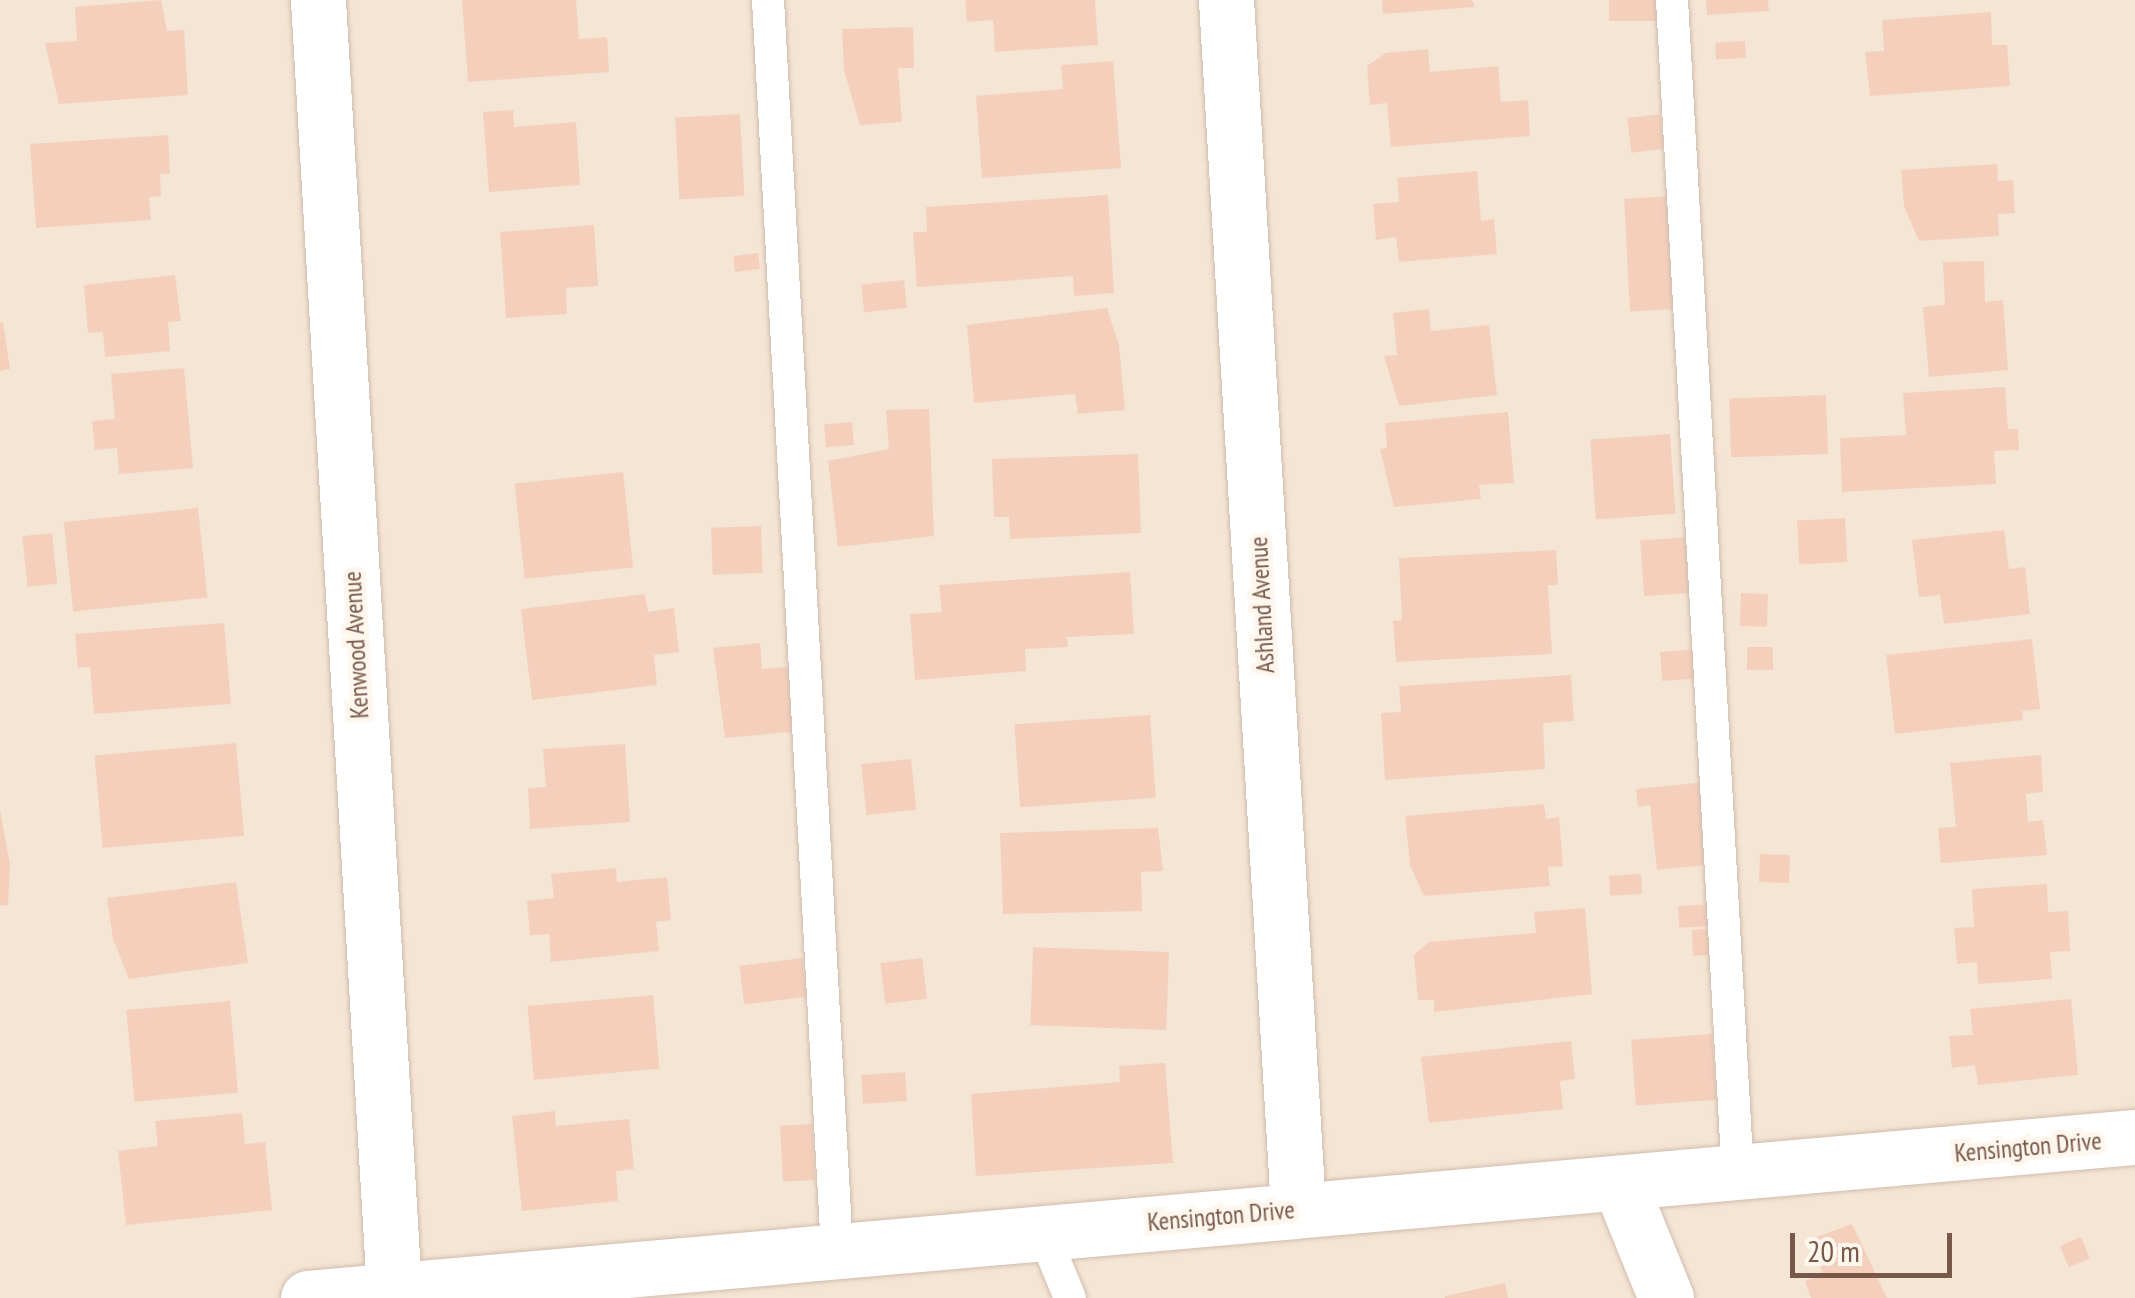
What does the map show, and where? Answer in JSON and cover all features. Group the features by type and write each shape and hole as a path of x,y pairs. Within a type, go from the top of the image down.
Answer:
{"street":[{"name":"Kenwood Avenue","path":"318,0 394,1290"},
{"name":"Ashland Avenue","path":"1226,0 1298,1210"},
{"name":"Kensington Drive","path":"308,1298 394,1290 489,1290 836,1250 1622,1186 2135,1137"},
{"path":"1622,1186 1666,1298"}],"lane":[{"path":"768,0 836,1250"},
{"path":"1672,0 1738,1175"},
{"path":"1043,1232 1070,1298"}],"shaded area":[{"path":"0,0 2135,0 2135,1298 0,1298"}],"building":[{"path":"161,0 167,31 184,30 188,95 59,104 45,43 77,41 75,7"},
{"path":"462,0 576,0 579,39 607,37 609,72 468,82"},
{"path":"965,0 1095,0 1098,45 995,52 993,20 967,22"},
{"path":"1382,0 1472,0 1475,7 1383,14"},
{"path":"1609,0 1667,0 1667,21 1609,21"},
{"path":"1706,0 1768,0 1769,11 1707,15"},
{"path":"1991,12 1992,45 2007,45 2010,86 1870,96 1865,52 1884,51 1882,20"},
{"path":"913,27 914,68 898,68 902,122 860,125 844,70 842,29"},
{"path":"1745,41 1746,58 1716,60 1715,43"},
{"path":"1428,49 1430,72 1498,66 1501,102 1528,100 1530,136 1391,147 1387,103 1370,105 1367,66 1386,53"},
{"path":"1113,61 1121,168 982,178 976,96 1063,89 1061,65"},
{"path":"513,110 514,127 576,122 580,185 489,192 483,112"},
{"path":"740,114 744,196 679,199 675,117"},
{"path":"1660,114 1664,149 1632,153 1627,118"},
{"path":"168,135 170,174 160,174 161,196 149,197 151,220 36,228 30,144"},
{"path":"1997,164 1998,181 2013,180 2015,213 1998,214 1999,236 1919,241 1904,206 1901,170"},
{"path":"1477,171 1481,221 1494,219 1497,254 1399,262 1396,237 1376,240 1373,204 1399,202 1397,178"},
{"path":"1108,195 1114,293 1074,296 1073,276 917,287 913,232 927,232 926,207"},
{"path":"1675,196 1681,309 1630,312 1624,199"},
{"path":"594,225 598,286 566,288 567,314 506,318 500,232"},
{"path":"758,253 760,269 735,272 733,256"},
{"path":"1984,261 1985,302 2003,300 2008,370 1929,377 1923,307 1945,305 1943,262"},
{"path":"175,275 181,321 168,322 170,351 105,357 103,332 88,333 84,285"},
{"path":"904,280 907,308 864,312 861,284"},
{"path":"1107,308 1119,345 1125,410 1078,414 1075,394 974,403 967,325"},
{"path":"1429,309 1431,331 1489,325 1497,395 1399,406 1384,356 1397,355 1393,313"},
{"path":"3,322 10,369 0,371 0,323"},
{"path":"184,368 193,468 119,474 117,448 95,450 92,421 115,419 111,374"},
{"path":"2005,387 2008,429 2018,429 2019,450 1994,451 1996,484 1842,492 1840,438 1906,435 1903,393"},
{"path":"1826,395 1828,454 1731,457 1729,398"},
{"path":"929,409 934,536 838,547 828,461 889,449 886,410"},
{"path":"1508,412 1514,483 1479,485 1481,499 1394,507 1380,449 1387,448 1385,423"},
{"path":"852,422 854,445 826,447 824,424"},
{"path":"1670,434 1676,514 1596,519 1590,440"},
{"path":"1138,454 1141,533 1010,539 1009,517 994,517 992,459"},
{"path":"623,472 633,567 525,579 515,483"},
{"path":"198,508 207,598 73,612 64,522"},
{"path":"1845,518 1847,562 1799,564 1797,521"},
{"path":"761,526 763,573 713,575 711,528"},
{"path":"2004,530 2009,569 2025,567 2030,614 1944,624 1940,595 1919,597 1912,540"},
{"path":"52,533 57,584 27,587 22,536"},
{"path":"1689,537 1693,593 1644,596 1640,540"},
{"path":"1556,550 1558,585 1548,585 1552,654 1396,662 1393,621 1402,620 1399,558"},
{"path":"1130,572 1134,634 1067,637 1068,647 1025,649 1026,671 915,680 910,614 942,612 939,585"},
{"path":"1741,593 1768,594 1767,627 1740,626"},
{"path":"645,594 648,612 674,608 679,652 654,655 657,685 532,700 521,609"},
{"path":"224,623 231,704 94,714 90,667 78,668 75,634"},
{"path":"2032,639 2040,709 2022,711 2023,720 1895,734 1886,655"},
{"path":"760,643 762,669 787,667 801,731 725,738 713,648"},
{"path":"1747,647 1773,647 1773,670 1747,670"},
{"path":"1703,649 1705,678 1662,681 1660,652"},
{"path":"1571,675 1574,721 1543,723 1545,769 1385,780 1381,713 1401,712 1399,686"},
{"path":"1150,715 1156,798 1020,807 1014,724"},
{"path":"236,743 244,836 103,848 95,755"},
{"path":"625,744 630,822 530,829 528,788 546,787 543,749"},
{"path":"2041,755 2043,792 2026,794 2028,822 2043,820 2047,855 1941,863 1938,828 1956,827 1950,763"},
{"path":"911,759 916,810 867,815 861,764"},
{"path":"1707,782 1716,864 1657,870 1650,805 1638,807 1636,789"},
{"path":"1544,804 1546,819 1559,817 1563,866 1548,867 1550,886 1424,896 1410,865 1405,816"},
{"path":"0,810 10,865 8,905 0,906"},
{"path":"1158,828 1163,871 1141,872 1142,911 1003,914 1000,833"},
{"path":"1760,854 1790,855 1789,883 1759,882"},
{"path":"616,868 617,882 667,877 671,920 656,922 659,951 551,962 549,934 530,935 527,901 554,898 551,874"},
{"path":"1641,874 1642,894 1610,896 1609,876"},
{"path":"236,882 248,963 129,979 113,939 107,898"},
{"path":"2047,884 2048,912 2068,911 2070,951 2050,952 2052,979 1978,984 1977,962 1957,964 1954,928 1974,927 1972,889"},
{"path":"1714,904 1715,926 1679,928 1678,906"},
{"path":"1585,908 1592,994 1434,1012 1434,1000 1418,1000 1414,955 1429,942 1536,933 1534,912"},
{"path":"1711,929 1712,955 1693,956 1692,930"},
{"path":"1033,947 1169,952 1166,1030 1030,1025"},
{"path":"802,958 807,997 744,1004 739,966"},
{"path":"922,958 927,999 885,1004 880,963"},
{"path":"653,995 659,1069 534,1080 527,1006"},
{"path":"2071,999 2078,1075 1978,1085 1975,1065 1952,1068 1949,1036 1973,1035 1970,1009"},
{"path":"230,1001 238,1093 134,1102 126,1010"},
{"path":"1712,1034 1717,1100 1636,1105 1631,1040"},
{"path":"1571,1041 1575,1079 1560,1081 1563,1109 1429,1123 1421,1057"},
{"path":"1165,1063 1173,1163 976,1176 971,1094 1120,1082 1119,1066"},
{"path":"905,1072 907,1101 863,1104 861,1075"},
{"path":"555,1111 556,1126 629,1119 634,1169 616,1171 618,1201 522,1211 512,1116"},
{"path":"242,1113 245,1144 265,1142 272,1210 126,1225 118,1151 158,1146 155,1121"},
{"path":"812,1124 815,1180 783,1182 780,1126"},
{"path":"1852,1224 1887,1298 1811,1298 1805,1281 1823,1275 1811,1239"},
{"path":"2081,1237 2090,1258 2069,1267 2060,1246"},
{"path":"1505,1283 1508,1298 1445,1298 1445,1296"}]}
